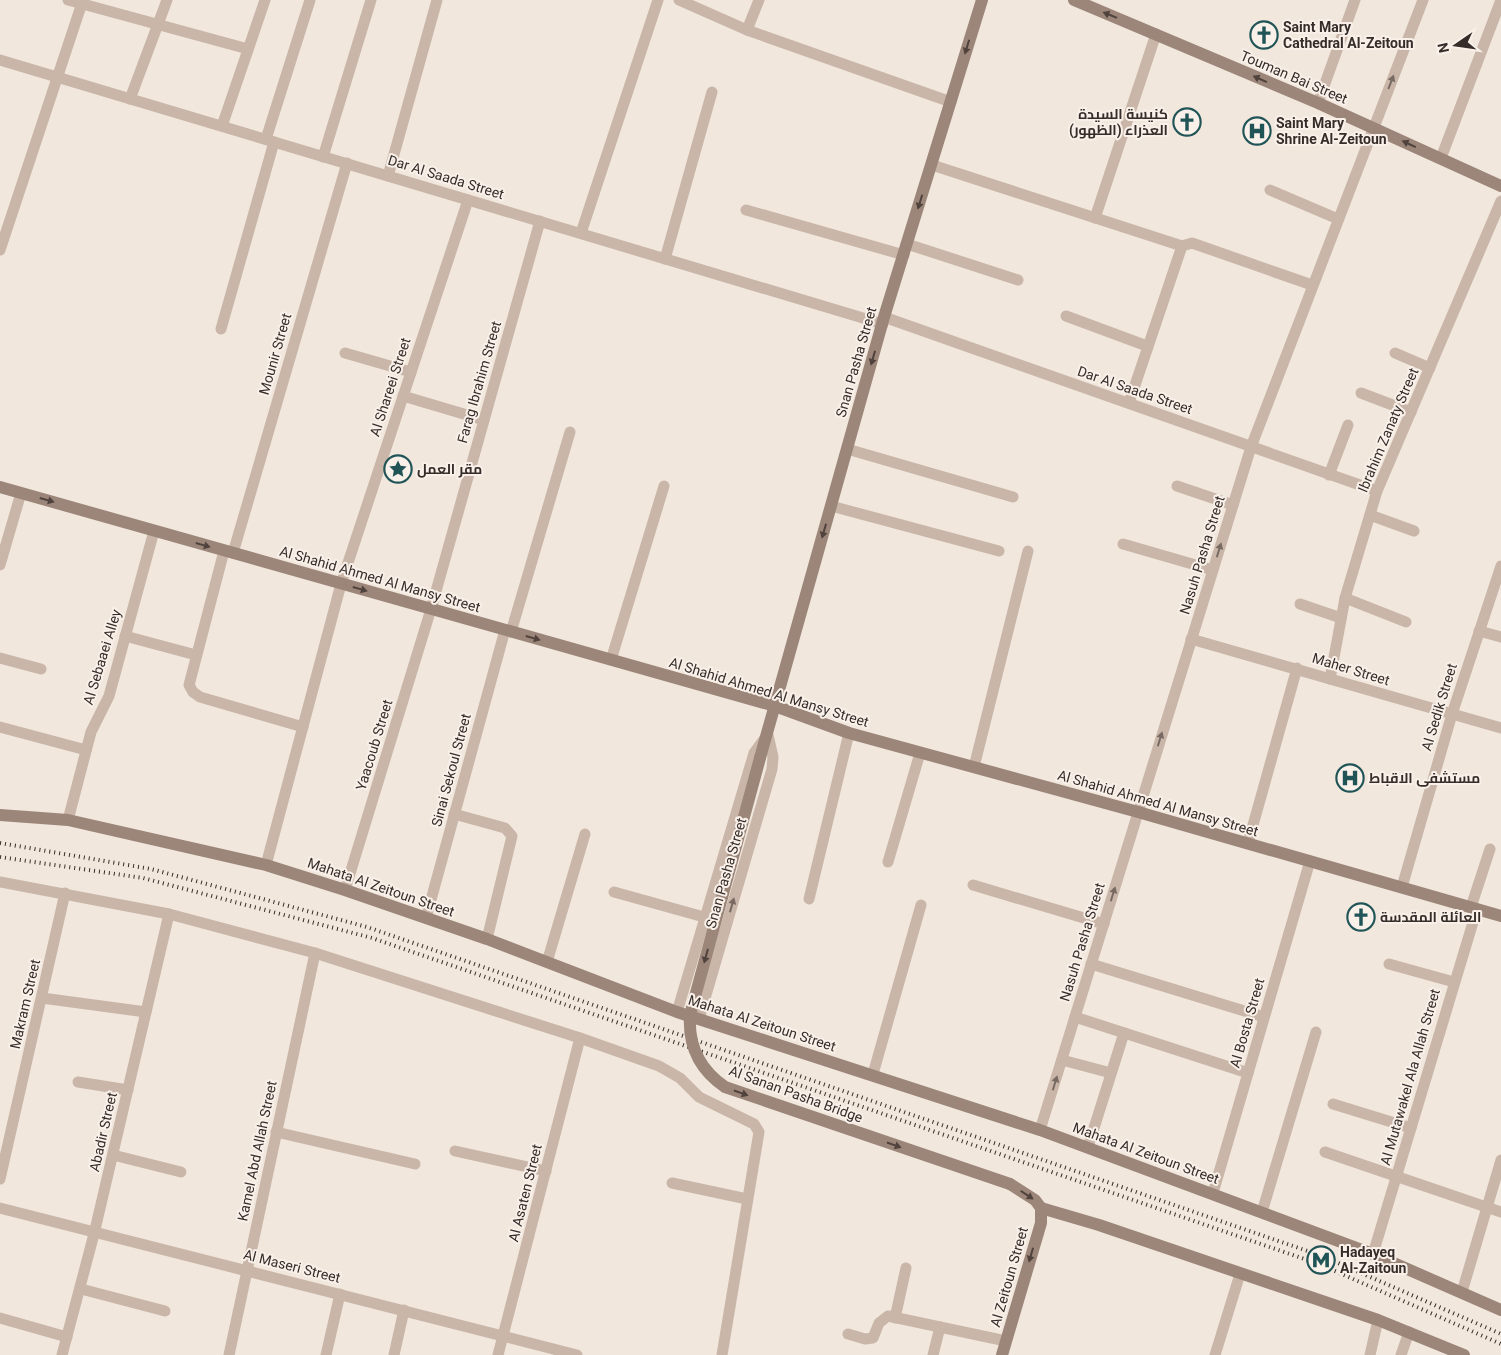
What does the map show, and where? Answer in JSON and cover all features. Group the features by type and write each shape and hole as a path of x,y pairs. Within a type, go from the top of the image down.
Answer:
{"street":[{"path":"68,0 83,2 158,25 248,49"},
{"path":"130,99 167,0"},
{"path":"222,126 265,0"},
{"path":"221,329 270,141 310,0"},
{"path":"323,156 371,0"},
{"path":"388,176 437,0"},
{"path":"581,233 658,0"},
{"path":"680,0 700,4 746,30 951,102"},
{"path":"746,30 759,0"},
{"name":"Snan Pasha Street","path":"760,758 883,320 982,0"},
{"name":"Touman Bai Street","path":"1074,0 1318,104 1501,186"},
{"path":"1318,104 1355,0"},
{"name":"Nasuh Pasha Street","path":"1040,1130 1251,447 1423,0"},
{"path":"1441,158 1501,0"},
{"path":"0,250 83,2"},
{"path":"1095,218 1156,34"},
{"name":"Dar Al Saada Street","path":"0,60 665,259 883,320 1129,403 1376,491"},
{"path":"665,259 712,92"},
{"name":"Mounir Street","path":"303,727 200,697 193,692 189,685 196,656 347,163"},
{"path":"932,165 1312,285"},
{"path":"1270,190 1338,219"},
{"name":"Al Shareei Street","path":"266,865 341,584 468,200"},
{"name":"Ibrahim Zanaty Street","path":"1330,679 1345,598 1376,491 1501,201"},
{"path":"746,210 1018,280"},
{"name":"Farag Ibrahim Street","path":"431,609 540,221"},
{"path":"1129,403 1147,346 1187,245"},
{"path":"1066,316 1147,346"},
{"path":"1394,352 1430,368"},
{"path":"345,353 411,372"},
{"path":"1361,393 1410,412"},
{"path":"403,396 484,420"},
{"path":"1329,474 1348,425"},
{"name":"Sinai Sekoul Street","path":"426,918 454,814 508,631 570,432"},
{"path":"847,449 1013,497"},
{"path":"611,660 664,486"},
{"path":"1177,486 1233,505"},
{"name":"Al Shahid Ahmed Al Mansy Street","path":"0,488 775,706 849,733 1138,812 1501,916"},
{"path":"0,565 21,493"},
{"path":"831,506 999,551"},
{"path":"1370,515 1414,532"},
{"name":"Al Sebaaei Alley","path":"68,820 91,732 109,696 154,531"},
{"path":"1123,544 1212,570"},
{"path":"974,768 1028,551"},
{"name":"Al Sedik Street","path":"1402,887 1452,714 1501,566"},
{"path":"1345,598 1406,622"},
{"path":"1300,604 1341,618"},
{"name":"Yaacoub Street","path":"346,890 431,609"},
{"path":"1479,631 1501,637"},
{"path":"125,636 196,656"},
{"name":"Maher Street","path":"1191,639 1501,728"},
{"path":"0,658 41,669"},
{"path":"1248,843 1297,668"},
{"path":"0,727 86,750"},
{"path":"809,899 849,733"},
{"name":"Snan Pasha Street","path":"677,1012 754,753 768,735"},
{"name":"Snan Pasha Street","path":"699,1019 772,769 772,750 768,735"},
{"path":"888,862 920,753"},
{"name":"Al Sanan Pasha Bridge","path":"760,758 690,1016 691,1040 700,1062 715,1081 725,1088 1010,1184 1035,1200 1041,1208"},
{"path":"454,814 505,828 512,836 487,939"},
{"name":"Mahata Al Zeitoun Street","path":"0,815 68,820 266,865 346,890 487,939 677,1012 873,1074 1088,1147 1373,1254 1501,1310"},
{"path":"547,962 585,834"},
{"name":"Al Mutawakel Ala Allah Street","path":"1373,1254 1454,982 1490,849"},
{"name":"Al Bosta Street","path":"1213,1194 1310,861"},
{"path":"0,882 169,914 315,953 580,1038 659,1066 680,1078 699,1097 754,1124 759,1132 722,1355"},
{"path":"974,885 1104,924"},
{"path":"614,892 704,917"},
{"name":"Makram Street","path":"0,1179 65,893"},
{"path":"873,1074 921,905"},
{"name":"Abadir Street","path":"62,1355 81,1289 169,914"},
{"name":"Kamel Abd Allah Street","path":"229,1355 315,953"},
{"path":"1091,964 1264,1017"},
{"path":"1389,964 1454,982"},
{"path":"42,998 146,1012"},
{"path":"1075,1017 1248,1073"},
{"path":"1262,1212 1316,1032"},
{"path":"1088,1147 1124,1033"},
{"name":"Al Asaten Street","path":"498,1355 580,1038"},
{"path":"1062,1060 1111,1074"},
{"path":"78,1082 128,1090"},
{"path":"1333,1104 1411,1128"},
{"path":"276,1132 415,1164"},
{"path":"456,1151 546,1171"},
{"path":"1325,1152 1501,1212"},
{"path":"113,1155 181,1172"},
{"path":"1462,1292 1501,1160"},
{"path":"672,1183 748,1199"},
{"name":"Al Maseri Street","path":"0,1208 94,1234 247,1270 577,1355"},
{"path":"1041,1208 1099,1225 1378,1320 1464,1355"},
{"name":"Al Zeitoun Street","path":"1002,1355 1040,1223 1041,1208"},
{"path":"895,1318 906,1268"},
{"path":"1216,1355 1240,1274"},
{"path":"81,1289 165,1310"},
{"path":"326,1355 340,1294"},
{"path":"394,1355 404,1310"},
{"path":"848,1334 865,1339 873,1338 879,1323 888,1316 1006,1341"},
{"path":"0,1318 66,1337"},
{"path":"1370,1355 1378,1320"},
{"path":"933,1355 940,1327"},
{"path":"1402,1355 1409,1332"}],"railway":[{"path":"0,843 151,869 367,927 1322,1256 1501,1334"},
{"path":"0,857 143,878 372,938 1319,1264 1501,1344"}],"place":[{"name":"Saint Mary Cathedral Al-Zeitoun","path":"1264,35"},
{"name":"كنيسة السيدة العذراء (الظهور)","path":"1187,122"},
{"name":"Saint Mary Shrine Al-Zeitoun","path":"1257,131"},
{"name":"مقر العمل","path":"398,469"},
{"name":"مستشفى الاقباط","path":"1350,778"},
{"name":"العائلة المقدسة","path":"1361,917"},
{"name":"Hadayeq Al-Zaitoun","path":"1321,1260"}]}
